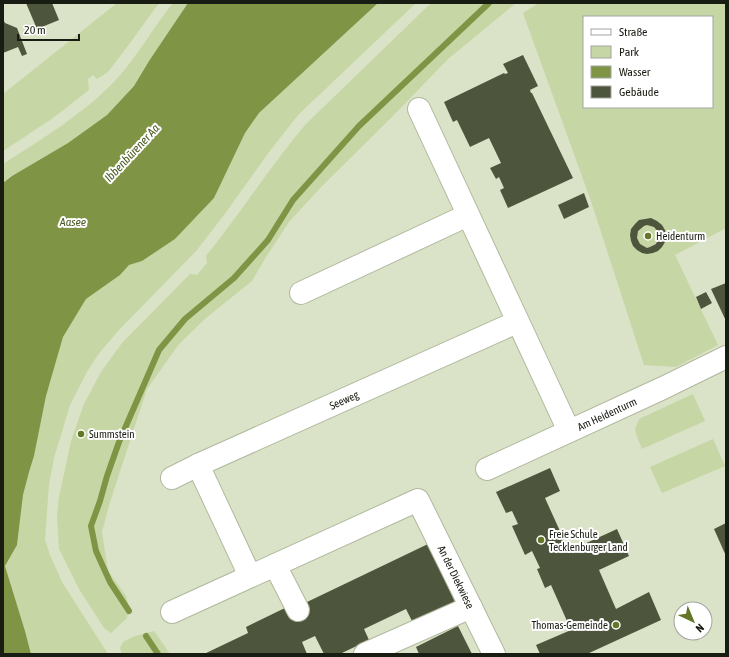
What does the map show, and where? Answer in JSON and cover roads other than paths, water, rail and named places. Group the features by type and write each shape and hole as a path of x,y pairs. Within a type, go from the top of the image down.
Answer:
{"street":[{"path":"419,109 568,432"},
{"path":"300,293 468,215"},
{"name":"Seeweg","path":"172,478 517,322"},
{"name":"Am Heidenturm","path":"487,469 656,391 726,356"},
{"path":"198,466 250,576"},
{"name":"An der Diekwiese","path":"275,565 418,500 494,654"},
{"path":"172,612 275,565 298,610"},
{"path":"365,654 471,607"}],"water":[{"name":"Aasee","path":"188,3 378,3 259,113 245,133 214,198 175,239 142,261 129,265 120,275 86,299 63,337 46,396 34,456 23,495 17,545 5,566 31,654 3,654 3,183 12,176 68,143 107,115 134,86"}],"waterway":[{"path":"129,611 110,582 96,551 91,526 119,442 159,350 185,319 234,278 268,240 293,200 359,126 489,3"},
{"path":"146,636 158,654"}],"place":[{"name":"Heidenturm","path":"648,236"},
{"name":"Summstein","path":"81,434"},
{"name":"Freie Schule Tecklenburger Land","path":"541,540"},
{"name":"Thomas-Gemeinde","path":"616,625"}],"water label":[{"name":"Ibbenbürener Aa","path":"132,153"}]}
